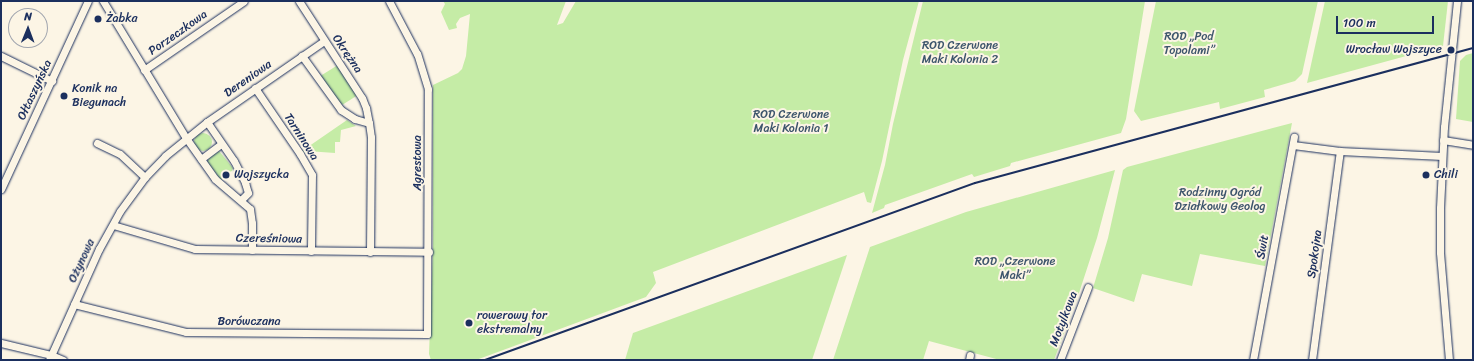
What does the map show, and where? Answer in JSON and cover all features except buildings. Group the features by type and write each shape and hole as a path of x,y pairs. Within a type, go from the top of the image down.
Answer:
{"street":[{"name":"Ołtaszyńska","path":"1,189 88,1"},
{"path":"103,1 186,138 215,179 247,205 251,214 252,250"},
{"name":"Porzeczkowa","path":"144,70 244,1"},
{"name":"Okrężna","path":"299,1 362,98 366,108 371,137 370,252"},
{"name":"Agrestowa","path":"389,1 417,54 428,89 429,252 427,334"},
{"path":"1449,360 1440,252 1440,208 1443,140 1457,1"},
{"name":"Dereniowa","path":"186,138 255,88 324,41"},
{"path":"1,56 52,81"},
{"path":"302,56 341,110 354,119 369,123"},
{"name":"Tarninowa","path":"255,88 312,175 311,251"},
{"path":"207,122 234,161 245,183 248,193 241,200"},
{"name":"Świt","path":"1253,360 1294,137"},
{"name":"Ożynowa","path":"50,357 112,225 145,177 186,138"},
{"path":"1443,140 1473,145"},
{"path":"97,143 120,154 145,177"},
{"path":"201,159 221,144"},
{"path":"1293,145 1340,151 1442,156"},
{"name":"Spokojna","path":"1312,360 1340,151"},
{"name":"Czereśniowa","path":"112,225 188,248 429,252"},
{"name":"Motylkowa","path":"1060,360 1088,287"},
{"name":"Borówczana","path":"74,304 186,332 427,334"},
{"path":"1,343 63,360"}],"green space":[{"name":"ROD Czerwone Maki Kolonia 1","path":"443,1 566,1 557,25 563,23 576,1 919,1 903,60 882,161 871,203 867,202 864,192 653,272 656,283 646,297 476,360 431,360 429,354 433,247 433,85 458,73 462,69 466,56 470,14 460,18 456,24 457,28 449,30 441,12 445,4"},
{"name":"ROD Czerwone Maki Kolonia 2","path":"923,1 1145,1 1126,119 1121,133 1011,163 1010,166 974,177 972,174 885,205 884,208 872,213 885,165 893,124"},
{"name":"ROD „Pod Topolami”","path":"1156,1 1318,1 1302,74 1295,81 1264,90 1265,97 1220,109 1219,102 1141,121 1134,111"},
{"path":"1325,1 1448,1 1443,46 1307,83"},
{"path":"1473,53 1473,122 1456,119 1460,61 1466,55"},
{"path":"338,65 357,96 340,106 321,76"},
{"path":"347,120 356,126 341,130 340,142 335,142 335,153 307,151 305,153 302,151"},
{"name":"Rodzinny Ogród Działkowy Geolog","path":"1292,123 1265,266 1200,254 1192,286 1142,274 1134,302 1093,288 1108,238 1123,170 1127,167"},
{"path":"203,133 209,136 212,142 209,148 203,151 197,148 194,142 197,136"},
{"path":"219,151 233,168 232,171 227,173 228,175 221,180 207,162 209,158"},
{"name":"ROD „Czerwone Maki”","path":"1115,170 1097,238 1079,293 1054,360 1000,360 929,341 923,360 833,360 870,247 966,212"},
{"path":"847,255 812,360 625,360 633,333"}],"railway":[{"path":"485,360 975,183 1473,48"}],"place":[{"name":"Żabka","path":"98,19"},
{"name":"Wrocław Wojszyce","path":"1451,50"},
{"name":"Konik na Biegunach","path":"64,96"},
{"name":"Wojszycka","path":"226,175"},
{"name":"Chili","path":"1426,175"},
{"name":"rowerowy tor ekstremalny","path":"469,323"}]}
